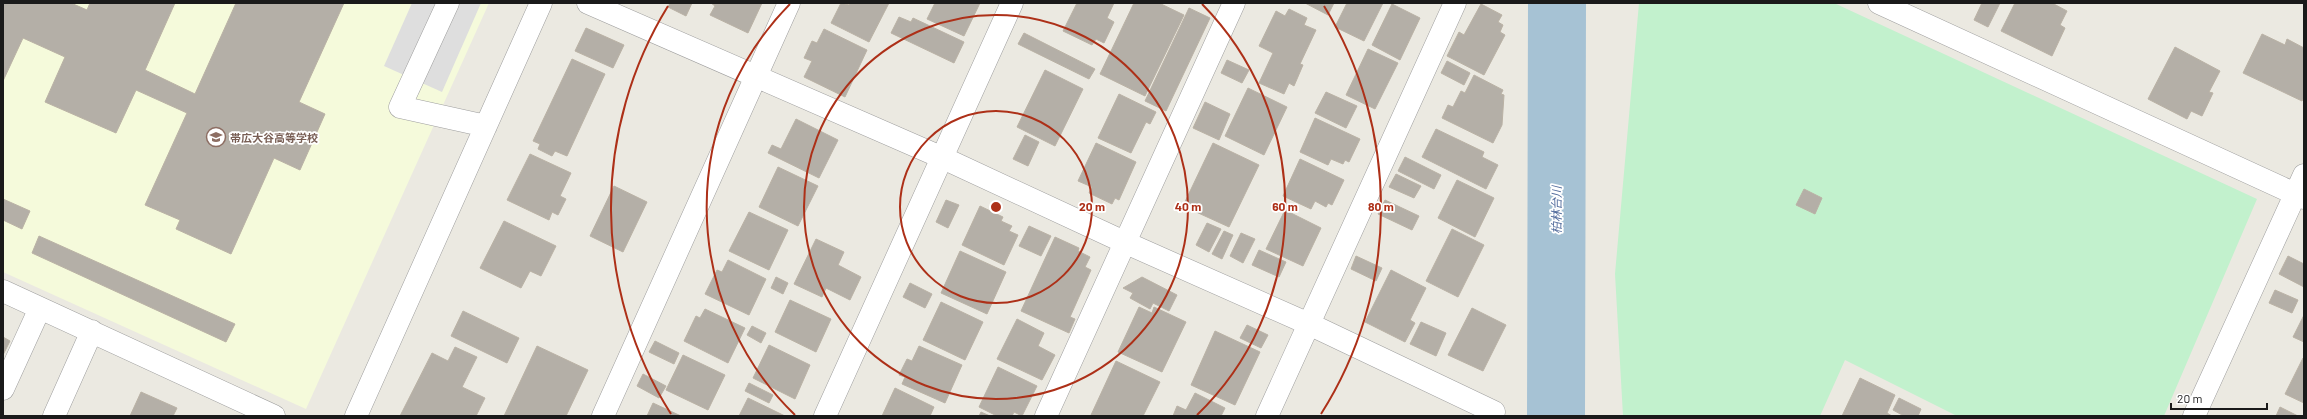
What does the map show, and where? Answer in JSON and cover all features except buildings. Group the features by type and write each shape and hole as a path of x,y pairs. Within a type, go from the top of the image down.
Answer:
{"street":[{"path":"448,3 400,107 486,126"},
{"path":"356,416 541,3"},
{"path":"588,3 943,158 1124,242 1309,324 1493,415"},
{"path":"603,416 789,3"},
{"path":"825,416 1012,3"},
{"path":"1046,416 1234,3"},
{"path":"1267,416 1455,3"},
{"path":"1879,3 2301,189 2194,416"},
{"path":"3,291 274,416"},
{"path":"3,389 40,308"},
{"path":"54,416 92,332"}],"shaded area":[{"name":"帯広大谷高等学校","path":"3,3 489,3 306,409 3,272"},
{"path":"412,3 481,3 442,92 384,66"},
{"path":"1639,3 1834,3 2257,199 2164,416 1957,416 1845,360 1820,416 1623,416 1615,274"}],"waterway":[{"name":"柏林台川","path":"1556,416 1557,3"}],"place":[{"name":"帯広大谷高等学校","path":"216,137"}]}
